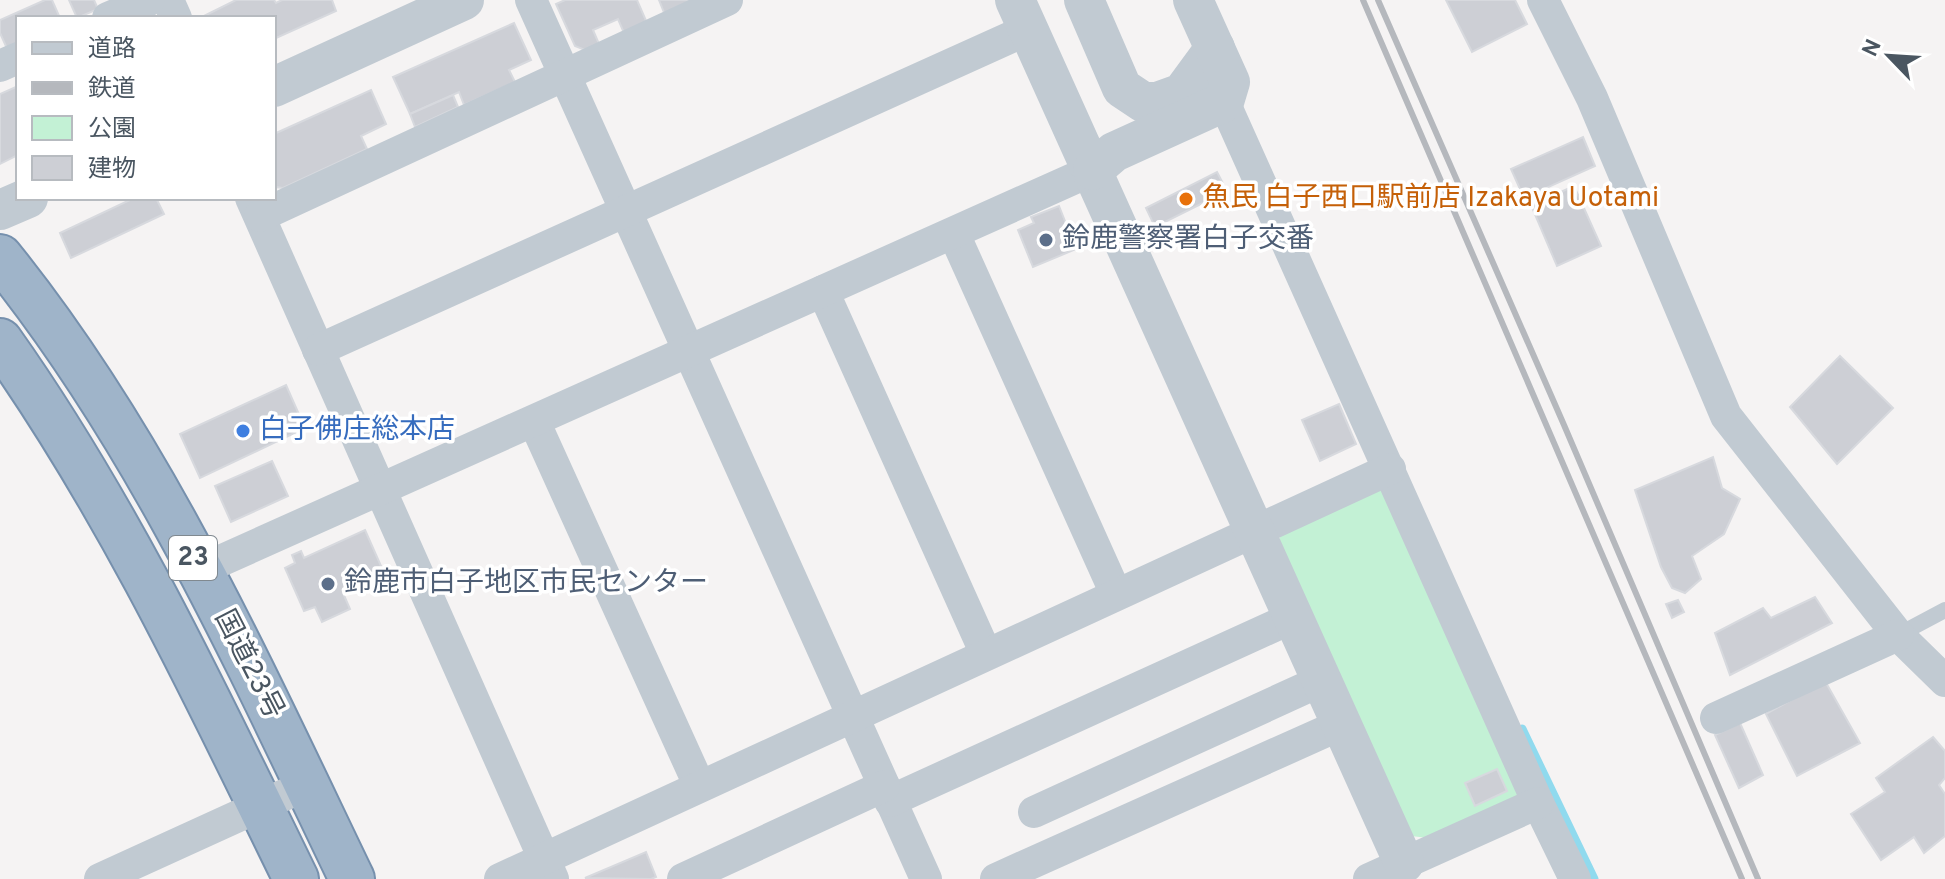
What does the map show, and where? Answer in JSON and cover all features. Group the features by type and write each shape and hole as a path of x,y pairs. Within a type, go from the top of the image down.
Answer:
{"highway":[{"name":"国道23号","path":"0,257 35,300 151,479 200,570 352,879"},
{"name":"国道23号","path":"2,347 71,445 132,553 296,879"}],"street":[{"path":"113,16 149,0"},
{"path":"276,86 464,0"},
{"path":"531,0 926,879"},
{"path":"276,198 727,0"},
{"path":"1084,0 1122,88 1143,102 1157,102 1182,93 1215,48"},
{"path":"1193,0 1230,82 1224,102 1538,803 1575,879"},
{"path":"1543,0 1592,98 1726,416 1898,635 1945,681"},
{"path":"318,350 625,211 1021,15 1408,871"},
{"path":"200,570 954,234 1093,170 1114,152 1224,102"},
{"path":"0,210 23,200"},
{"path":"255,207 549,869"},
{"path":"954,234 1116,594"},
{"path":"823,291 986,654"},
{"path":"534,421 699,785"},
{"path":"500,879 549,869 699,785 853,718 1390,469"},
{"path":"683,879 1294,617"},
{"path":"1716,718 1898,635"},
{"path":"1034,812 1323,680"},
{"path":"996,879 1342,724"},
{"path":"100,879 306,785"},
{"path":"1369,879 1408,871 1538,803"}],"lane":[{"path":"1898,635 1945,610"}],"green space":[{"path":"1375,483 1389,489 1520,796 1428,838 1411,836 1279,540 1286,522"}],"building":[{"path":"45,0 52,0 59,16 16,16 16,50 9,53 0,33 0,20"},
{"path":"69,0 94,0 98,9 76,16"},
{"path":"236,0 274,0 276,3 282,0 332,0 336,11 276,38 276,16 204,16"},
{"path":"565,0 637,0 647,23 624,33 618,19 593,30 599,44 585,50 575,46 556,4"},
{"path":"659,0 699,0 665,15"},
{"path":"1446,0 1515,0 1527,24 1472,52"},
{"path":"514,23 531,60 509,70 515,82 464,105 459,92 410,114 393,77"},
{"path":"16,87 16,156 0,164 0,94"},
{"path":"371,90 386,124 361,136 367,149 283,188 276,187 276,133"},
{"path":"453,95 458,107 415,127 410,114"},
{"path":"1583,137 1595,166 1524,198 1511,169"},
{"name":"魚民 白子西口駅前店 Izakaya Uotami","path":"1217,172 1227,191 1155,227 1146,208"},
{"path":"1574,186 1601,246 1557,266 1531,205"},
{"path":"130,200 157,200 164,214 71,258 60,233"},
{"path":"1059,206 1076,249 1033,267 1018,230 1034,223 1031,217"},
{"path":"1840,356 1893,408 1837,464 1790,407"},
{"name":"白子佛庄総本店","path":"286,385 305,428 200,478 180,434"},
{"path":"1339,404 1356,444 1320,461 1302,420"},
{"path":"1713,457 1722,488 1740,499 1724,534 1692,556 1701,579 1685,593 1672,588 1661,567 1635,490"},
{"path":"272,461 288,496 231,522 215,486"},
{"name":"鈴鹿市白子地区市民センター","path":"365,530 385,575 343,593 350,609 322,622 315,607 304,611 285,568 295,563 292,555 301,551 304,558"},
{"path":"1815,597 1832,623 1730,675 1715,633 1763,608 1771,618"},
{"path":"1678,600 1684,612 1672,618 1666,604"},
{"path":"1825,681 1860,743 1797,776 1766,714"},
{"path":"1740,723 1763,775 1739,788 1715,735"},
{"path":"1933,737 1945,751 1945,778 1939,785 1945,794 1945,836 1924,853 1914,837 1881,860 1851,814 1885,792 1876,778"},
{"path":"1497,769 1507,791 1475,806 1465,783"},
{"path":"646,852 656,877 585,878"}],"waterway":[{"path":"1522,729 1594,879"}],"railway":[{"path":"1363,0 1742,879"},
{"path":"1378,0 1758,879"}],"place":[{"name":"魚民 白子西口駅前店 Izakaya Uotami","path":"1186,199"},
{"name":"鈴鹿警察署白子交番","path":"1046,240"},
{"name":"白子佛庄総本店","path":"243,431"},
{"name":"鈴鹿市白子地区市民センター","path":"328,584"}]}
